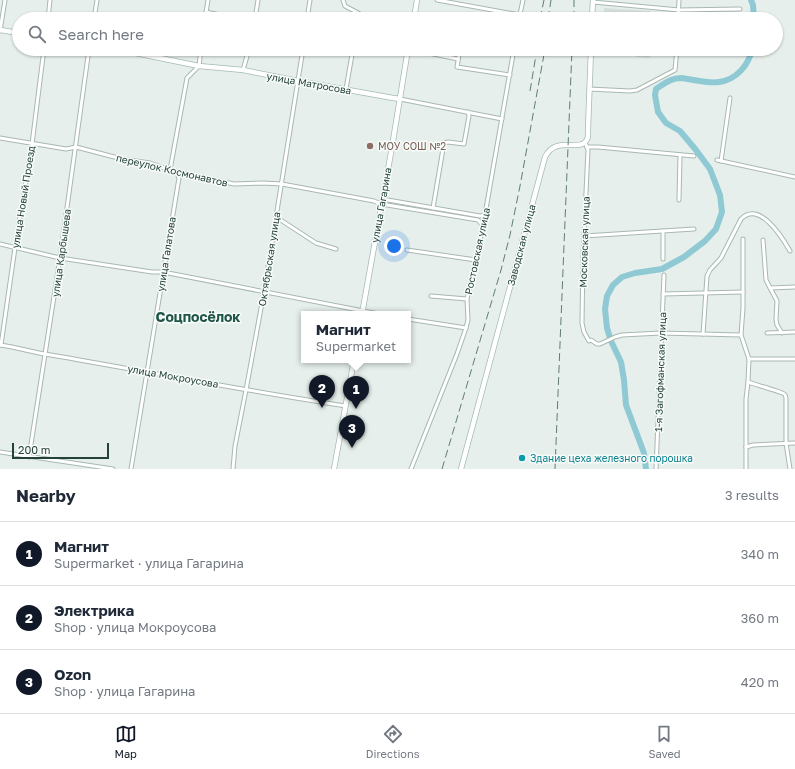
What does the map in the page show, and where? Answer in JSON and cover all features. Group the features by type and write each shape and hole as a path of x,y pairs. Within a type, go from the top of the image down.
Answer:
{"main road":[{"path":"415,12 417,0"},
{"path":"592,12 593,1"},
{"path":"0,31 12,32"},
{"name":"улица Матросова","path":"150,56 199,66 243,70 400,99"},
{"name":"улица Гагарина","path":"362,311 408,56"},
{"path":"586,145 588,137 591,56"},
{"name":"Заводская улица","path":"461,469 545,157 549,151 557,146 586,145"},
{"path":"334,469 353,363"}],"street":[{"path":"0,31 5,0"},
{"path":"49,12 50,0"},
{"path":"95,12 97,0"},
{"path":"206,12 208,0"},
{"path":"256,12 258,0"},
{"path":"308,12 310,0"},
{"path":"343,0 345,6 356,12"},
{"path":"436,0 495,12"},
{"path":"521,12 523,0"},
{"path":"679,0 679,10"},
{"path":"593,1 679,10 740,8"},
{"name":"улица Новый Проезд","path":"0,345 32,144 43,56"},
{"name":"улица Карбышева","path":"29,457 46,355 88,56"},
{"path":"170,170 187,78 199,66 200,56"},
{"path":"243,70 247,56"},
{"name":"Октябрьская улица","path":"233,469 235,446 264,292 302,56"},
{"path":"346,89 352,56"},
{"path":"443,56 458,59"},
{"path":"459,56 457,67 510,75"},
{"name":"Ростовская улица","path":"412,469 457,354 468,320 467,299 483,226 513,56"},
{"path":"589,89 637,90 675,70 676,56"},
{"path":"730,98 719,161 795,176"},
{"name":"улица Матросова","path":"400,99 502,119"},
{"path":"433,208 444,143 464,144 470,116 468,112"},
{"name":"переулок Космонавтов","path":"0,138 66,150 76,147 122,159 150,163 170,170 234,184 282,184 374,201 381,204 478,220 483,226"},
{"path":"586,145 694,156"},
{"name":"Московская улица","path":"586,145 582,322 584,332 588,341 591,340 597,344 622,335 661,333"},
{"path":"679,200 680,155"},
{"name":"улица Галатова","path":"131,469 179,178 177,173 170,170"},
{"path":"382,199 480,216 485,215"},
{"path":"703,334 707,276 710,270 721,258 744,216 750,214 758,215 766,219 782,238 790,251"},
{"path":"276,217 316,243 336,248"},
{"path":"584,236 694,229"},
{"path":"663,231 663,259"},
{"path":"743,239 743,308 741,335 749,359 746,399 746,469"},
{"path":"763,240 766,280 777,301 776,319 777,325 782,333"},
{"path":"0,244 60,258 152,272 163,272 353,311"},
{"path":"407,250 476,260"},
{"name":"1-я Загофманская улица","path":"656,469 664,274"},
{"path":"770,288 795,287"},
{"path":"663,294 743,292"},
{"path":"431,296 467,299"},
{"path":"411,319 466,328"},
{"path":"767,333 795,332"},
{"path":"661,333 741,335"},
{"name":"улица Мокроусова","path":"0,345 46,355 346,406"},
{"path":"749,359 795,359"},
{"path":"748,382 784,393 786,400 786,443 790,469"},
{"path":"746,447 753,445 795,443"},
{"path":"0,452 113,469"}],"shaded area":[{"path":"604,8 651,11 651,12 604,12"},
{"path":"650,56 650,58 636,57"}],"waterway":[{"path":"751,0 754,12"},
{"path":"646,469 644,453 626,405 621,362 611,341 607,328 605,309 607,296 613,285 622,277 635,273 662,269 684,257 705,241 716,229 722,212 720,195 710,169 680,131 666,123 658,112 655,95 656,89 677,78 710,82 725,81 741,71 750,56"}],"railway":[{"path":"541,12 544,0"},
{"path":"549,12 551,0"},
{"path":"574,0 574,12"},
{"path":"530,91 536,56"},
{"path":"442,469 510,235 544,56"},
{"path":"555,469 572,56"}],"place":[{"name":"МОУ СОШ №2","path":"370,146"},
{"name":"Электрика","path":"322,408"},
{"name":"Магнит","path":"356,409"},
{"name":"Ozon","path":"352,448"},
{"name":"Здание цеха железного порошка","path":"522,458"}],"district":[{"name":"Соцпосёлок","path":"198,316"}]}
